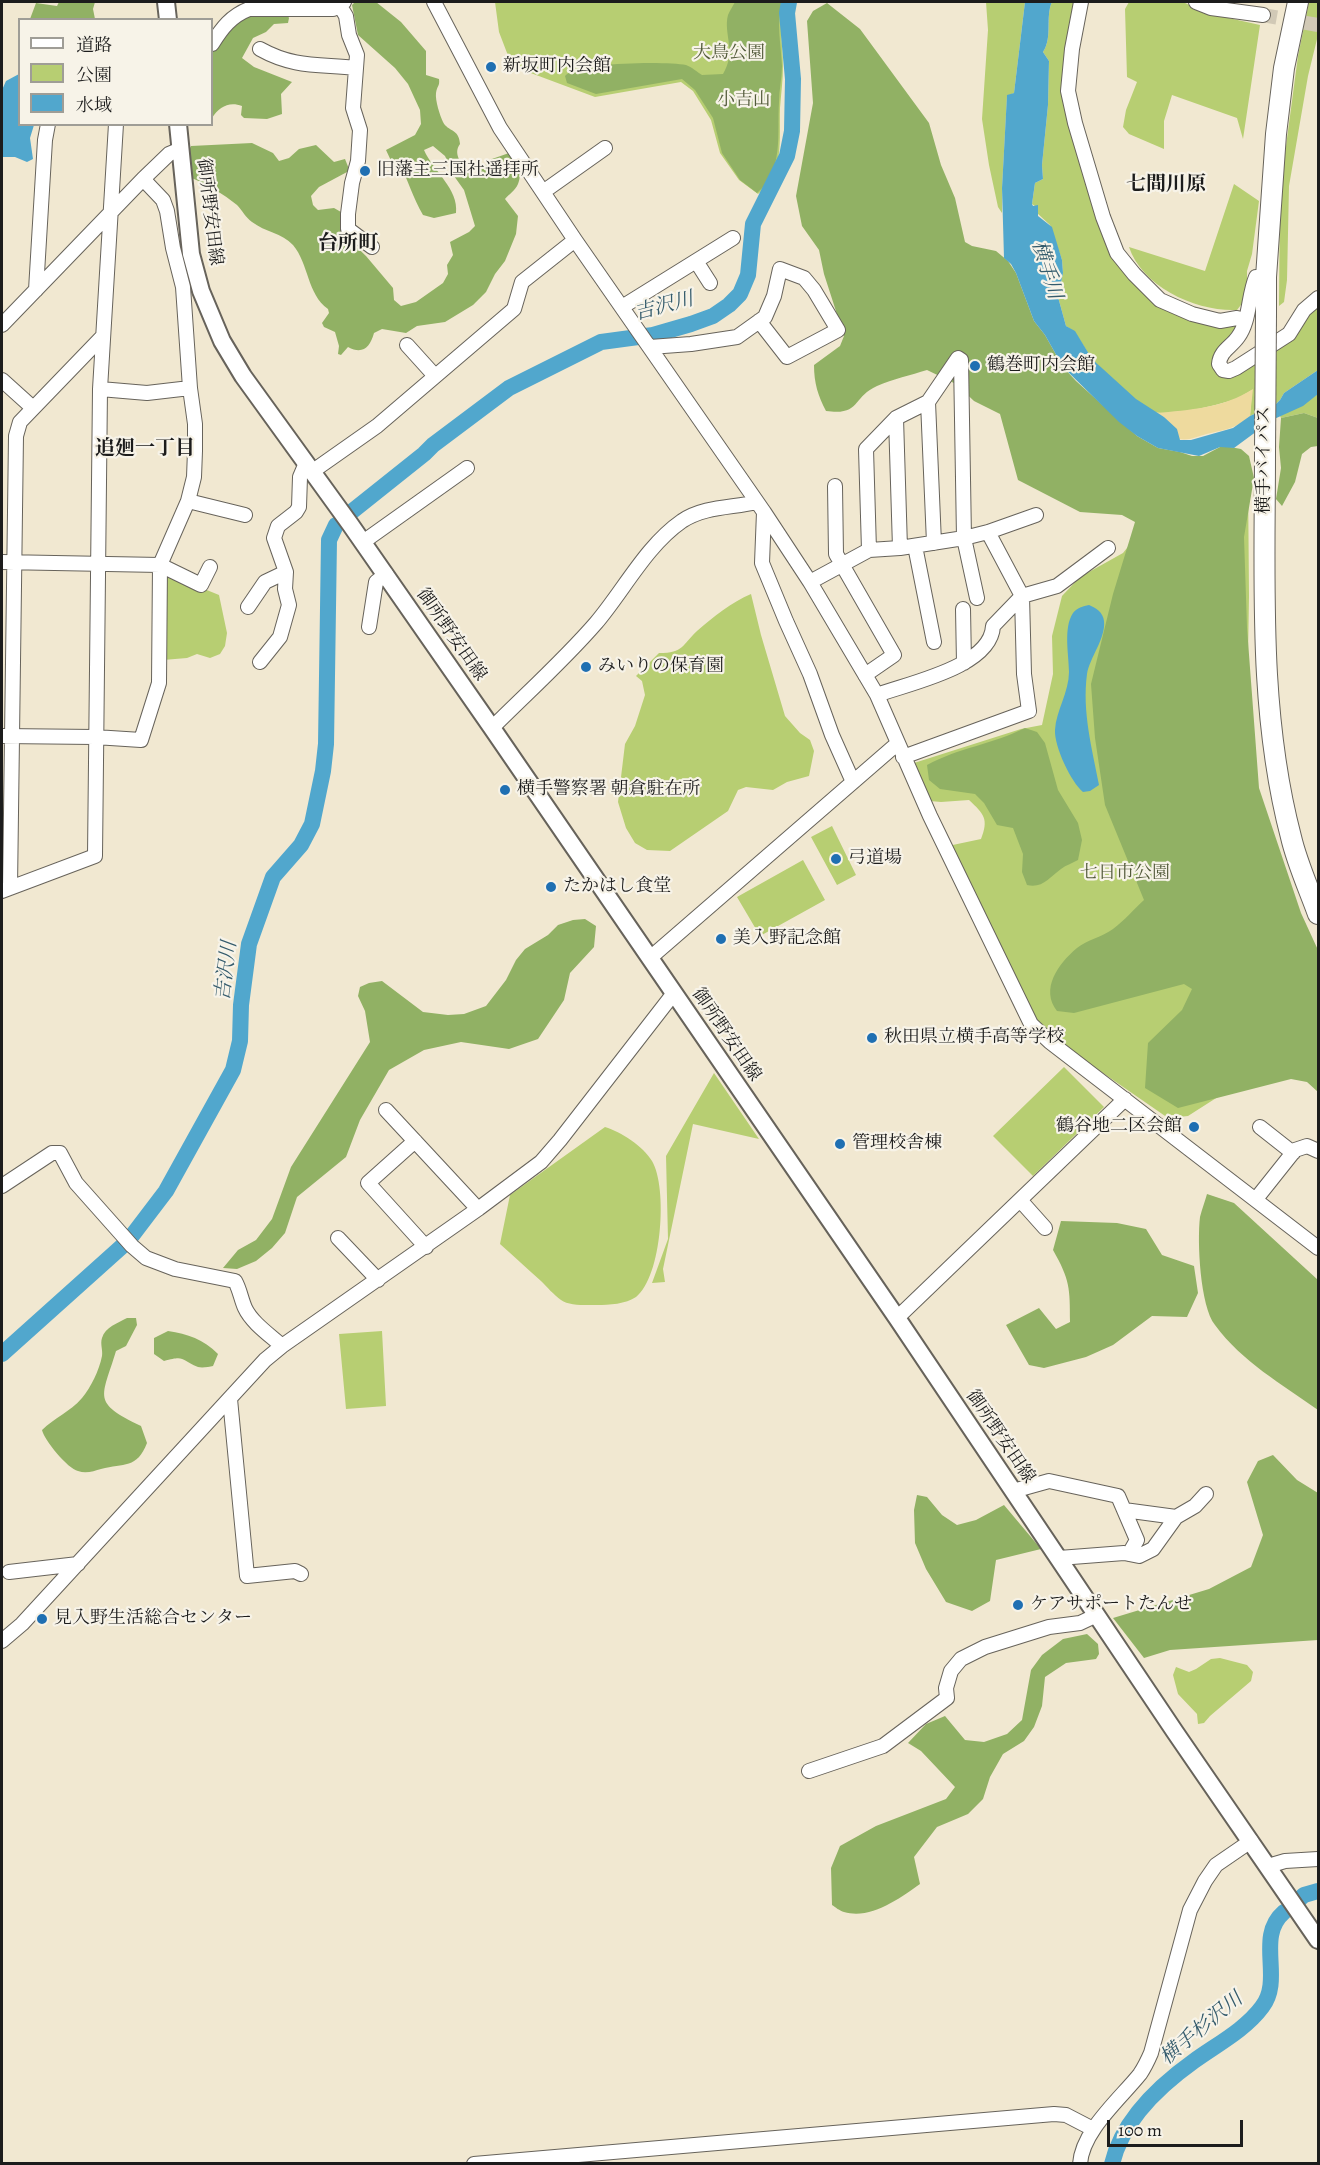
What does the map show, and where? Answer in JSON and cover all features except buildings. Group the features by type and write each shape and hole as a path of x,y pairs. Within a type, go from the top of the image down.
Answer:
{"highway":[{"name":"横手バイパス","path":"1298,2 1284,68 1276,134 1266,277 1265,632 1278,780 1291,839 1318,914"}],"main road":[{"path":"166,2 168,18"},
{"name":"御所野安田線","path":"178,126 191,254 201,291 222,341 243,376 386,574 492,728 897,1318 1318,1940"}],"street":[{"path":"434,2 500,128 810,582 877,695 903,757 1031,1024 1050,1042 1318,1248"},
{"path":"1081,2 1072,49 1068,91 1075,123 1103,217 1118,254 1160,300 1192,314 1220,321 1237,318 1245,320"},
{"path":"1196,2 1211,8 1263,15"},
{"path":"213,43 227,22 240,12 249,9 333,9 342,4 349,35 357,55 352,108 360,130 358,161 352,183 348,214 348,229 372,247"},
{"path":"260,49 278,59 297,64 356,68"},
{"path":"36,290 48,126"},
{"path":"102,337 20,422 16,436 8,562 6,890 95,856 100,389 116,126"},
{"path":"2,325 143,179 169,154 181,148"},
{"path":"543,192 605,148"},
{"path":"6,736 141,740 159,683 160,565 188,501 195,477 195,423 190,388 183,287 167,211 163,200 143,179"},
{"path":"622,307 733,238"},
{"path":"261,662 280,637 289,605 285,589 286,572 274,538 278,526 299,507 300,477 309,467 377,426 514,309 522,282 575,240"},
{"path":"696,261 710,283"},
{"path":"650,347 737,337 765,316 774,296 780,269 804,278 814,290 838,330 787,357 759,321"},
{"path":"1266,277 1256,277 1251,288 1239,337 1220,356 1219,364 1222,370 1229,372 1289,334 1304,310 1318,298"},
{"path":"407,345 435,376"},
{"path":"869,550 866,449 896,418 928,402 958,358 961,360 964,538 977,598"},
{"path":"2,380 33,408"},
{"path":"100,389 147,393 190,388"},
{"path":"928,402 934,543"},
{"path":"896,418 900,548"},
{"path":"363,542 467,468"},
{"path":"835,486 836,554 894,655 865,675"},
{"path":"188,501 246,515"},
{"path":"492,728 596,623 657,543 681,522 697,513 717,508 760,507"},
{"path":"760,507 762,563 853,782"},
{"path":"810,582 869,550 900,548 964,538 1036,515"},
{"path":"903,757 1029,711 1023,674 1022,596 988,532"},
{"path":"915,546 934,642"},
{"path":"877,695 953,669 972,659 992,636 993,626 1022,596 1057,586 1108,548"},
{"path":"8,562 160,565 201,585 210,567"},
{"path":"248,607 265,582 286,572"},
{"path":"369,627 376,582 386,574"},
{"path":"963,609 964,663"},
{"path":"650,958 898,743"},
{"path":"2,1641 22,1624 265,1360 426,1247 541,1162 674,993"},
{"path":"897,1318 1125,1099"},
{"path":"386,1110 478,1209"},
{"path":"1260,1127 1293,1153"},
{"path":"415,1141 368,1184 426,1247"},
{"path":"1256,1199 1295,1150 1307,1146 1318,1151"},
{"path":"2,1186 52,1153 60,1153 76,1183 132,1246 146,1258 162,1264 235,1281 248,1312 282,1346"},
{"path":"1020,1200 1045,1228"},
{"path":"338,1238 378,1280"},
{"path":"230,1399 247,1576 295,1571 301,1574"},
{"path":"1013,1491 1049,1481 1118,1496 1137,1540 1129,1554"},
{"path":"1059,1558 1129,1554 1139,1556 1153,1549 1176,1517 1195,1506 1206,1494"},
{"path":"1124,1510 1176,1517"},
{"path":"9,1572 78,1564"},
{"path":"808,1771 883,1746 947,1698 946,1688 951,1671 961,1659 985,1647 1049,1628 1080,1623 1097,1615"},
{"path":"1080,2163 1080,2157 1093,2129 1142,2071 1151,2053 1190,1910 1205,1881 1216,1865 1251,1841"},
{"path":"1268,1866 1285,1861 1318,1859"},
{"path":"474,2163 1054,2114 1066,2115 1093,2129"}],"green space":[{"path":"59,2 95,2 93,9 95,18 30,18 36,3 57,6"},
{"path":"355,2 376,2 401,22 426,51 426,75 439,79 436,96 440,116 445,125 458,135 460,144 458,156 470,175 477,173 492,159 509,153 517,163 520,176 514,191 505,199 518,216 516,234 505,261 486,292 473,305 445,322 417,326 406,333 382,329 374,333 368,346 362,350 348,347 341,355 338,354 339,346 335,332 324,327 322,323 329,313 328,309 316,295 293,245 252,222 237,205 220,193 189,177 186,156 191,146 252,143 273,153 279,161 289,158 299,149 316,145 334,162 345,159 349,169 347,172 319,187 311,196 313,205 318,210 334,208 341,212 343,234 366,256 393,288 394,300 401,306 416,302 443,283 448,274 447,265 453,255 450,242 469,232 475,226 464,190 454,176 445,156 433,146 424,150 450,188 456,204 456,213 434,218 423,215 399,162 393,165 386,150 415,135 421,124 420,110 408,84 395,68 358,35 352,5"},
{"name":"大鳥公園","path":"495,2 785,2 781,26 783,71 779,155 777,166 767,186 758,194 739,180 720,153 711,120 693,91 681,82 595,97 512,66 499,32"},
{"name":"小吉山","path":"735,2 782,2 779,17 782,66 777,151 772,174 757,193 740,180 722,153 713,118 695,90 682,79 596,94 567,83 565,76 573,71 603,65 642,63 686,65 702,75 723,74 729,58 728,15"},
{"path":"986,2 1025,2 1014,93 1007,96 1002,213 998,207 989,165 982,119 988,30"},
{"path":"1052,2 1081,2 1068,91 1103,217 1134,274 1192,314 1245,320 1220,356 1223,370 1289,334 1318,298 1318,370 1284,393 1276,404 1250,416 1252,390 1233,400 1211,406 1172,413 1154,412 1132,397 1107,374 1094,361 1075,333 1066,326 1058,297 1063,273 1062,260 1050,225 1037,213 1038,208 1032,204 1035,183 1043,179 1049,61 1043,52 1048,40"},
{"path":"1129,2 1183,2 1206,13 1260,25 1243,139 1237,118 1172,95 1164,121 1164,149 1129,134 1123,127 1126,110 1137,82 1127,77 1125,9"},
{"path":"1309,2 1318,2 1318,35 1308,76 1289,186 1287,280 1284,302 1279,306 1280,191 1298,56"},
{"path":"827,3 860,29 929,123 941,165 955,198 965,242 972,246 996,251 1008,261 1016,273 1034,321 1045,335 1063,367 1076,381 1137,436 1158,448 1192,456 1203,456 1220,447 1230,447 1241,449 1249,456 1254,478 1244,537 1247,628 1259,788 1301,913 1318,950 1318,1092 1307,1082 1291,1079 1178,1108 1145,1088 1148,1043 1182,1010 1192,989 1184,984 1074,1013 1057,1011 1052,1003 1050,994 1054,977 1070,954 1081,945 1113,929 1144,900 1105,805 1095,738 1091,684 1113,594 1135,522 1122,515 1080,512 1018,480 1000,414 974,401 956,384 927,370 869,390 845,411 826,411 817,389 814,365 840,346 844,336 824,274 819,250 802,226 796,196 813,103 807,21 813,11"},
{"path":"287,14 289,18 288,23 274,24 266,32 253,38 242,58 254,67 292,82 281,94 282,114 267,119 244,118 241,115 242,106 233,104 221,108 213,117 213,48 228,28 249,15"},
{"path":"1234,184 1259,201 1252,254 1247,271 1247,297 1237,310 1221,310 1189,301 1158,285 1136,261 1129,247 1205,271"},
{"path":"1318,394 1318,418 1304,413 1281,418 1280,416"},
{"path":"1304,413 1318,418 1318,446 1311,447 1302,454 1295,482 1282,506 1276,499 1281,468 1279,447 1281,418"},
{"name":"七日市公園","path":"1248,476 1247,713 1255,793 1318,1033 1188,1116 1168,1118 1061,1044 1036,1019 948,846 981,839 985,826 984,817 969,800 930,801 914,763 1021,729 1042,725 1053,674 1052,636 1062,596 1080,577 1123,553 1177,485"},
{"path":"170,575 219,595 227,633 225,646 220,654 210,658 197,654 187,658 163,660 164,579"},
{"path":"751,594 785,716 800,733 810,740 814,751 809,776 787,782 773,790 746,787 738,790 728,811 670,851 647,850 635,843 626,828 618,802 625,744 635,726 645,695 642,681 636,676 659,653 678,650 716,615"},
{"path":"1025,728 1037,732 1045,743 1058,790 1078,823 1082,840 1078,860 1041,884 1032,886 1027,885 1022,872 1023,854 1013,828 997,825 984,803 975,794 940,789 929,780 927,765 951,754"},
{"name":"弓道場","path":"832,826 856,875 837,885 811,837"},
{"path":"803,860 825,900 760,936 737,897"},
{"path":"585,919 596,926 594,947 570,973 564,1000 538,1039 509,1049 461,1042 424,1050 389,1070 360,1120 346,1157 297,1197 285,1233 256,1261 237,1269 223,1268 238,1250 256,1240 272,1219 291,1167 370,1042 365,1011 358,996 360,987 382,981 423,1012 464,1014 486,1006 506,980 516,960 525,949 548,935 558,925"},
{"path":"1064,1067 1104,1107 1033,1176 993,1136"},
{"path":"714,1073 759,1139 693,1124 663,1269 665,1282 652,1283 668,1239 666,1156"},
{"path":"605,1127 631,1140 652,1161 660,1191 660,1232 657,1252 645,1287 636,1297 612,1304 573,1304 558,1298 500,1244 510,1195"},
{"path":"1207,1194 1234,1203 1318,1280 1318,1410 1237,1350 1210,1316 1203,1289 1199,1241 1200,1217"},
{"path":"1061,1221 1117,1223 1146,1229 1162,1255 1194,1266 1198,1293 1187,1317 1152,1316 1113,1345 1086,1357 1044,1368 1029,1365 1006,1325 1039,1308 1056,1329 1070,1322 1068,1284 1053,1250"},
{"path":"127,1318 136,1318 137,1325 126,1346 116,1351 104,1397 114,1411 141,1426 147,1443 139,1457 129,1464 90,1472 78,1471 68,1465 57,1453 42,1430 85,1394 101,1362 101,1340 104,1334 112,1326"},
{"path":"168,1331 195,1338 207,1344 218,1354 213,1366 198,1367 180,1358 164,1361 154,1354 154,1338"},
{"path":"382,1331 386,1406 346,1409 339,1334"},
{"path":"1273,1455 1297,1480 1318,1493 1318,1640 1170,1650 1144,1658 1113,1618 1209,1589 1251,1567 1263,1535 1247,1482 1258,1461"},
{"path":"917,1495 927,1497 942,1515 957,1525 976,1520 1004,1505 1041,1549 996,1560 990,1601 972,1611 946,1602 926,1569 915,1543 914,1510"},
{"path":"1087,1634 1098,1644 1099,1654 1096,1659 1066,1663 1045,1677 1042,1706 1034,1727 1024,1741 1003,1754 990,1777 983,1799 968,1814 937,1827 914,1857 920,1884 885,1906 864,1913 844,1912 832,1905 831,1868 840,1846 876,1826 946,1799 955,1787 921,1751 908,1743 926,1724 945,1716 965,1740 984,1742 1007,1734 1022,1720 1031,1670 1042,1655 1063,1639"},
{"path":"1220,1658 1247,1665 1253,1672 1251,1681 1204,1723 1198,1724 1197,1714 1178,1694 1173,1675 1176,1667 1189,1672 1211,1659"}],"sand":[{"path":"1253,389 1250,416 1232,428 1191,439 1179,439 1164,417 1156,413 1218,404"}],"water":[{"name":"横手川","path":"1025,2 1052,2 1048,40 1043,52 1049,61 1043,179 1035,183 1032,204 1033,206 1038,205 1038,216 1052,227 1062,260 1063,273 1058,297 1066,326 1075,331 1092,359 1136,399 1164,417 1177,429 1180,440 1191,440 1233,428 1250,416 1276,404 1284,393 1318,370 1318,394 1303,406 1272,420 1234,448 1220,447 1199,456 1158,448 1119,422 1063,367 1045,335 1034,321 1016,273 1004,258 1002,188 1007,95 1014,93"},
{"path":"18,75 18,126 34,126 30,138 33,159 27,162 15,157 2,157 2,90 6,81"},
{"path":"1089,605 1101,613 1104,621 1103,634 1087,674 1086,688 1088,730 1099,785 1090,791 1083,792 1064,763 1057,745 1055,730 1069,672 1068,626 1076,610"}],"waterway":[{"name":"吉沢川","path":"345,517 433,445 509,388 601,342 653,335 713,316 740,294 748,275 753,224 787,156 792,131 793,79 787,13 789,2"},
{"name":"吉沢川","path":"2,1354 128,1241 166,1191 233,1070 240,1041 241,1005 249,944 273,877 301,845 312,824 323,771 326,744 329,540 336,525"},
{"name":"横手杉沢川","path":"1294,1904 1304,1895 1318,1891"},
{"name":"横手杉沢川","path":"1112,2164 1124,2133 1155,2093 1194,2061 1239,2030 1262,2007 1271,1984 1271,1933 1284,1912"}],"tunnel":[{"path":"1263,15 1318,25"}],"place":[{"name":"新坂町内会館","path":"491,67"},
{"name":"旧藩主三国社遥拝所","path":"365,171"},
{"name":"鶴巻町内会館","path":"975,366"},
{"name":"みいりの保育園","path":"586,667"},
{"name":"横手警察署 朝倉駐在所","path":"505,790"},
{"name":"弓道場","path":"836,859"},
{"name":"たかはし食堂","path":"551,887"},
{"name":"美入野記念館","path":"721,939"},
{"name":"秋田県立横手高等学校","path":"872,1038"},
{"name":"鶴谷地二区会館","path":"1194,1127"},
{"name":"管理校舎棟","path":"840,1144"},
{"name":"ケアサポートたんせ","path":"1018,1605"},
{"name":"見入野生活総合センター","path":"42,1619"}],"district":[{"name":"七間川原","path":"1166,185"},
{"name":"台所町","path":"348,244"},
{"name":"追廻一丁目","path":"145,449"}]}
